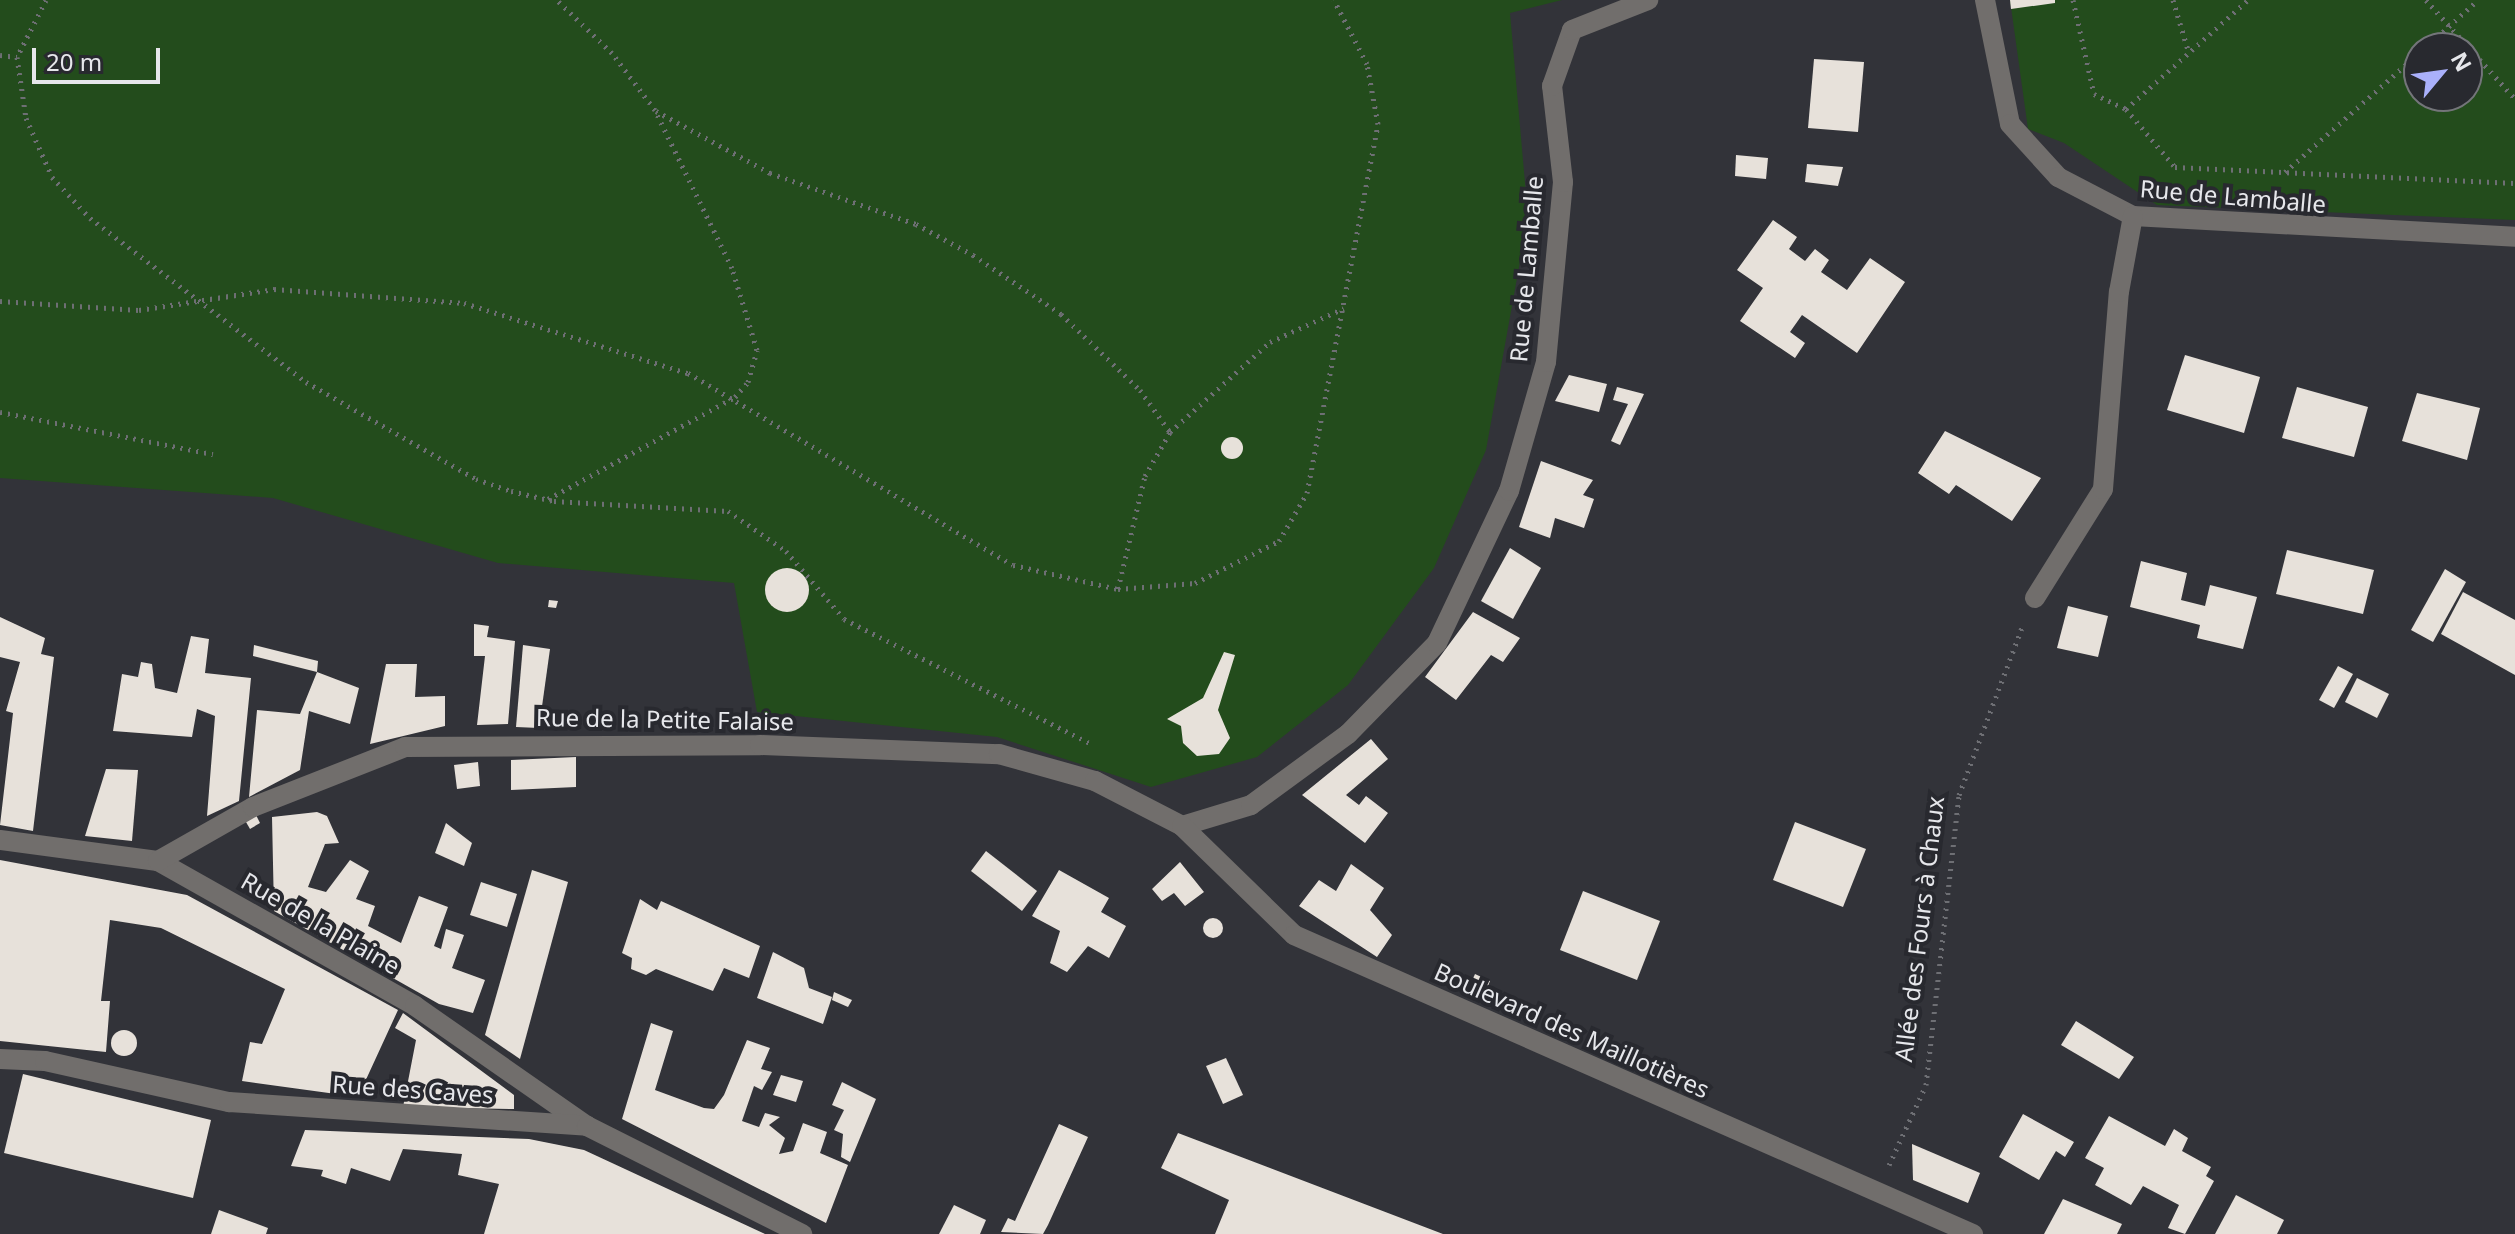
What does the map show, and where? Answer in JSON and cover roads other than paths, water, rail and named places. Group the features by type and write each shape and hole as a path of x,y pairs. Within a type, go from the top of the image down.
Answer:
{"street":[{"name":"Rue de Lamballe","path":"1182,826 1251,805 1348,734 1437,643 1509,491 1546,362 1563,182 1552,86 1572,30 1648,0"},
{"name":"Rue de Lamballe","path":"1985,0 2010,124 2058,177 2133,216 2515,237"},
{"path":"2035,598 2103,489 2119,292 2133,216"},
{"name":"Rue de la Petite Falaise","path":"158,861 253,807 405,747 730,745 999,754 1095,781 1182,826"},
{"name":"Boulevard des Maillotières","path":"1182,826 1294,935 1973,1234"},
{"name":"Rue de la Plaine","path":"0,840 158,861 415,1006 587,1126"},
{"name":"Rue des Caves","path":"0,1059 45,1061 229,1102 587,1126 802,1234"}]}
